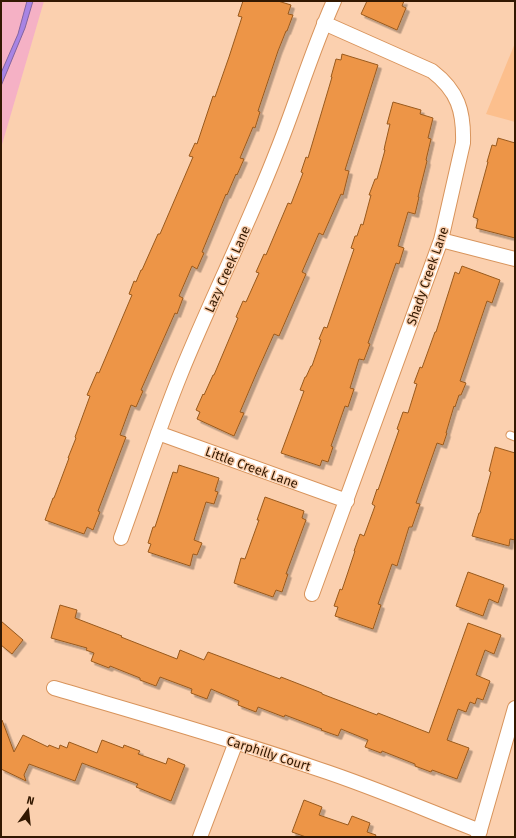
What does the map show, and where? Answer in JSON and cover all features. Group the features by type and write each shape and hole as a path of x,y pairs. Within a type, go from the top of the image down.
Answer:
{"street":[{"name":"Lazy Creek Lane","path":"121,538 181,373 278,151 324,23 334,1"},
{"name":"Shady Creek Lane","path":"312,594 441,240 463,143 464,128 455,97 445,82 432,71 324,23"},
{"path":"441,240 515,259"},
{"name":"Little Creek Lane","path":"158,433 347,501"},
{"name":"Carphilly Court","path":"54,688 272,753 358,783 479,834"},
{"path":"479,834 515,708"},
{"path":"200,837 236,742"}],"shaded area":[{"path":"1,1 44,1 1,148"},
{"path":"27,1 33,1 25,28 1,86 1,73 18,34"},
{"path":"515,43 515,122 486,114"}],"building":[{"path":"243,1 278,1 291,5 288,14 293,15 278,51 258,111 260,112 255,128 253,127 240,158 244,159 227,195 226,194 202,252 204,253 197,269 192,266 179,296 183,298 177,314 175,313 141,390 143,391 136,407 131,405 120,435 126,437 98,511 100,512 93,530 87,527 84,534 45,520 76,438 75,437 90,396 87,395 97,372 99,373 132,295 129,294 134,281 136,282 158,234 160,234 193,157 189,156 195,143 197,144 213,96 215,97 229,57 242,17 238,16"},
{"path":"367,1 404,1 402,6 406,8 397,30 361,14"},
{"path":"342,54 378,65 345,170 349,171 343,195 341,194 323,235 319,233 302,272 306,274 279,336 274,334 257,372 240,412 244,413 234,436 197,419 200,412 196,410 214,375 238,318 236,317 243,301 246,302 259,273 256,272 264,254 266,255 288,203 291,204 303,173 301,172 306,157 308,158 336,59 341,60"},
{"path":"393,102 421,110 420,114 433,118 428,138 431,139 427,161 415,214 408,212 398,246 404,248 399,264 396,263 368,343 370,344 364,360 359,359 350,388 354,389 348,407 345,406 331,446 333,447 328,462 322,460 320,466 281,453 304,391 300,390 305,377 312,366 321,340 319,339 324,327 327,328 354,249 351,248 355,236 357,236 361,224 363,225 371,195 369,195 375,179 377,179 385,150 390,124 387,124"},
{"path":"498,138 515,143 515,238 476,228 478,219 473,217 492,145 496,146"},
{"path":"462,266 500,280 492,303 487,301 460,381 466,383 461,395 459,395 455,407 454,406 443,445 437,443 416,503 420,504 412,527 409,527 397,566 392,564 378,604 381,605 373,629 335,616 338,607 334,606 340,589 342,590 360,534 364,536 375,506 372,504 399,430 397,429 403,412 408,413 417,384 414,383 420,367 422,368 436,332 455,272 459,274"},
{"path":"495,447 515,453 515,540 510,539 509,546 472,536 491,472 489,471"},
{"path":"179,465 219,478 215,491 218,492 214,504 206,502 194,540 202,543 197,555 193,554 190,566 148,552 151,544 148,543 153,527 155,527 173,472 177,473"},
{"path":"265,497 304,511 302,518 306,520 286,574 288,574 282,592 276,590 273,597 234,583 241,558 245,559 259,520 257,520"},
{"path":"468,572 504,585 498,603 489,599 483,616 456,606"},
{"path":"60,605 77,610 75,618 177,659 180,650 204,660 208,652 280,679 281,677 377,715 378,713 429,733 468,623 501,635 494,654 485,650 476,675 490,681 483,700 477,698 475,704 470,702 466,712 458,709 447,740 469,748 457,779 432,770 431,772 382,751 381,753 365,747 368,740 341,729 338,736 285,715 284,717 258,707 256,712 238,705 239,701 211,689 207,699 191,693 192,689 160,677 156,686 110,666 109,668 91,661 94,653 86,650 87,648 51,638"},
{"path":"1,621 23,640 12,654 1,645"},
{"path":"1,720 14,752 23,735 48,747 49,745 59,749 60,745 67,748 69,742 97,753 102,740 123,748 124,745 140,751 138,754 166,764 168,758 185,765 171,801 136,787 138,784 82,763 75,781 29,764 24,775 26,781 1,769"},
{"path":"304,800 322,807 319,815 348,825 352,816 370,823 367,832 376,835 375,837 306,837 292,832"}]}
